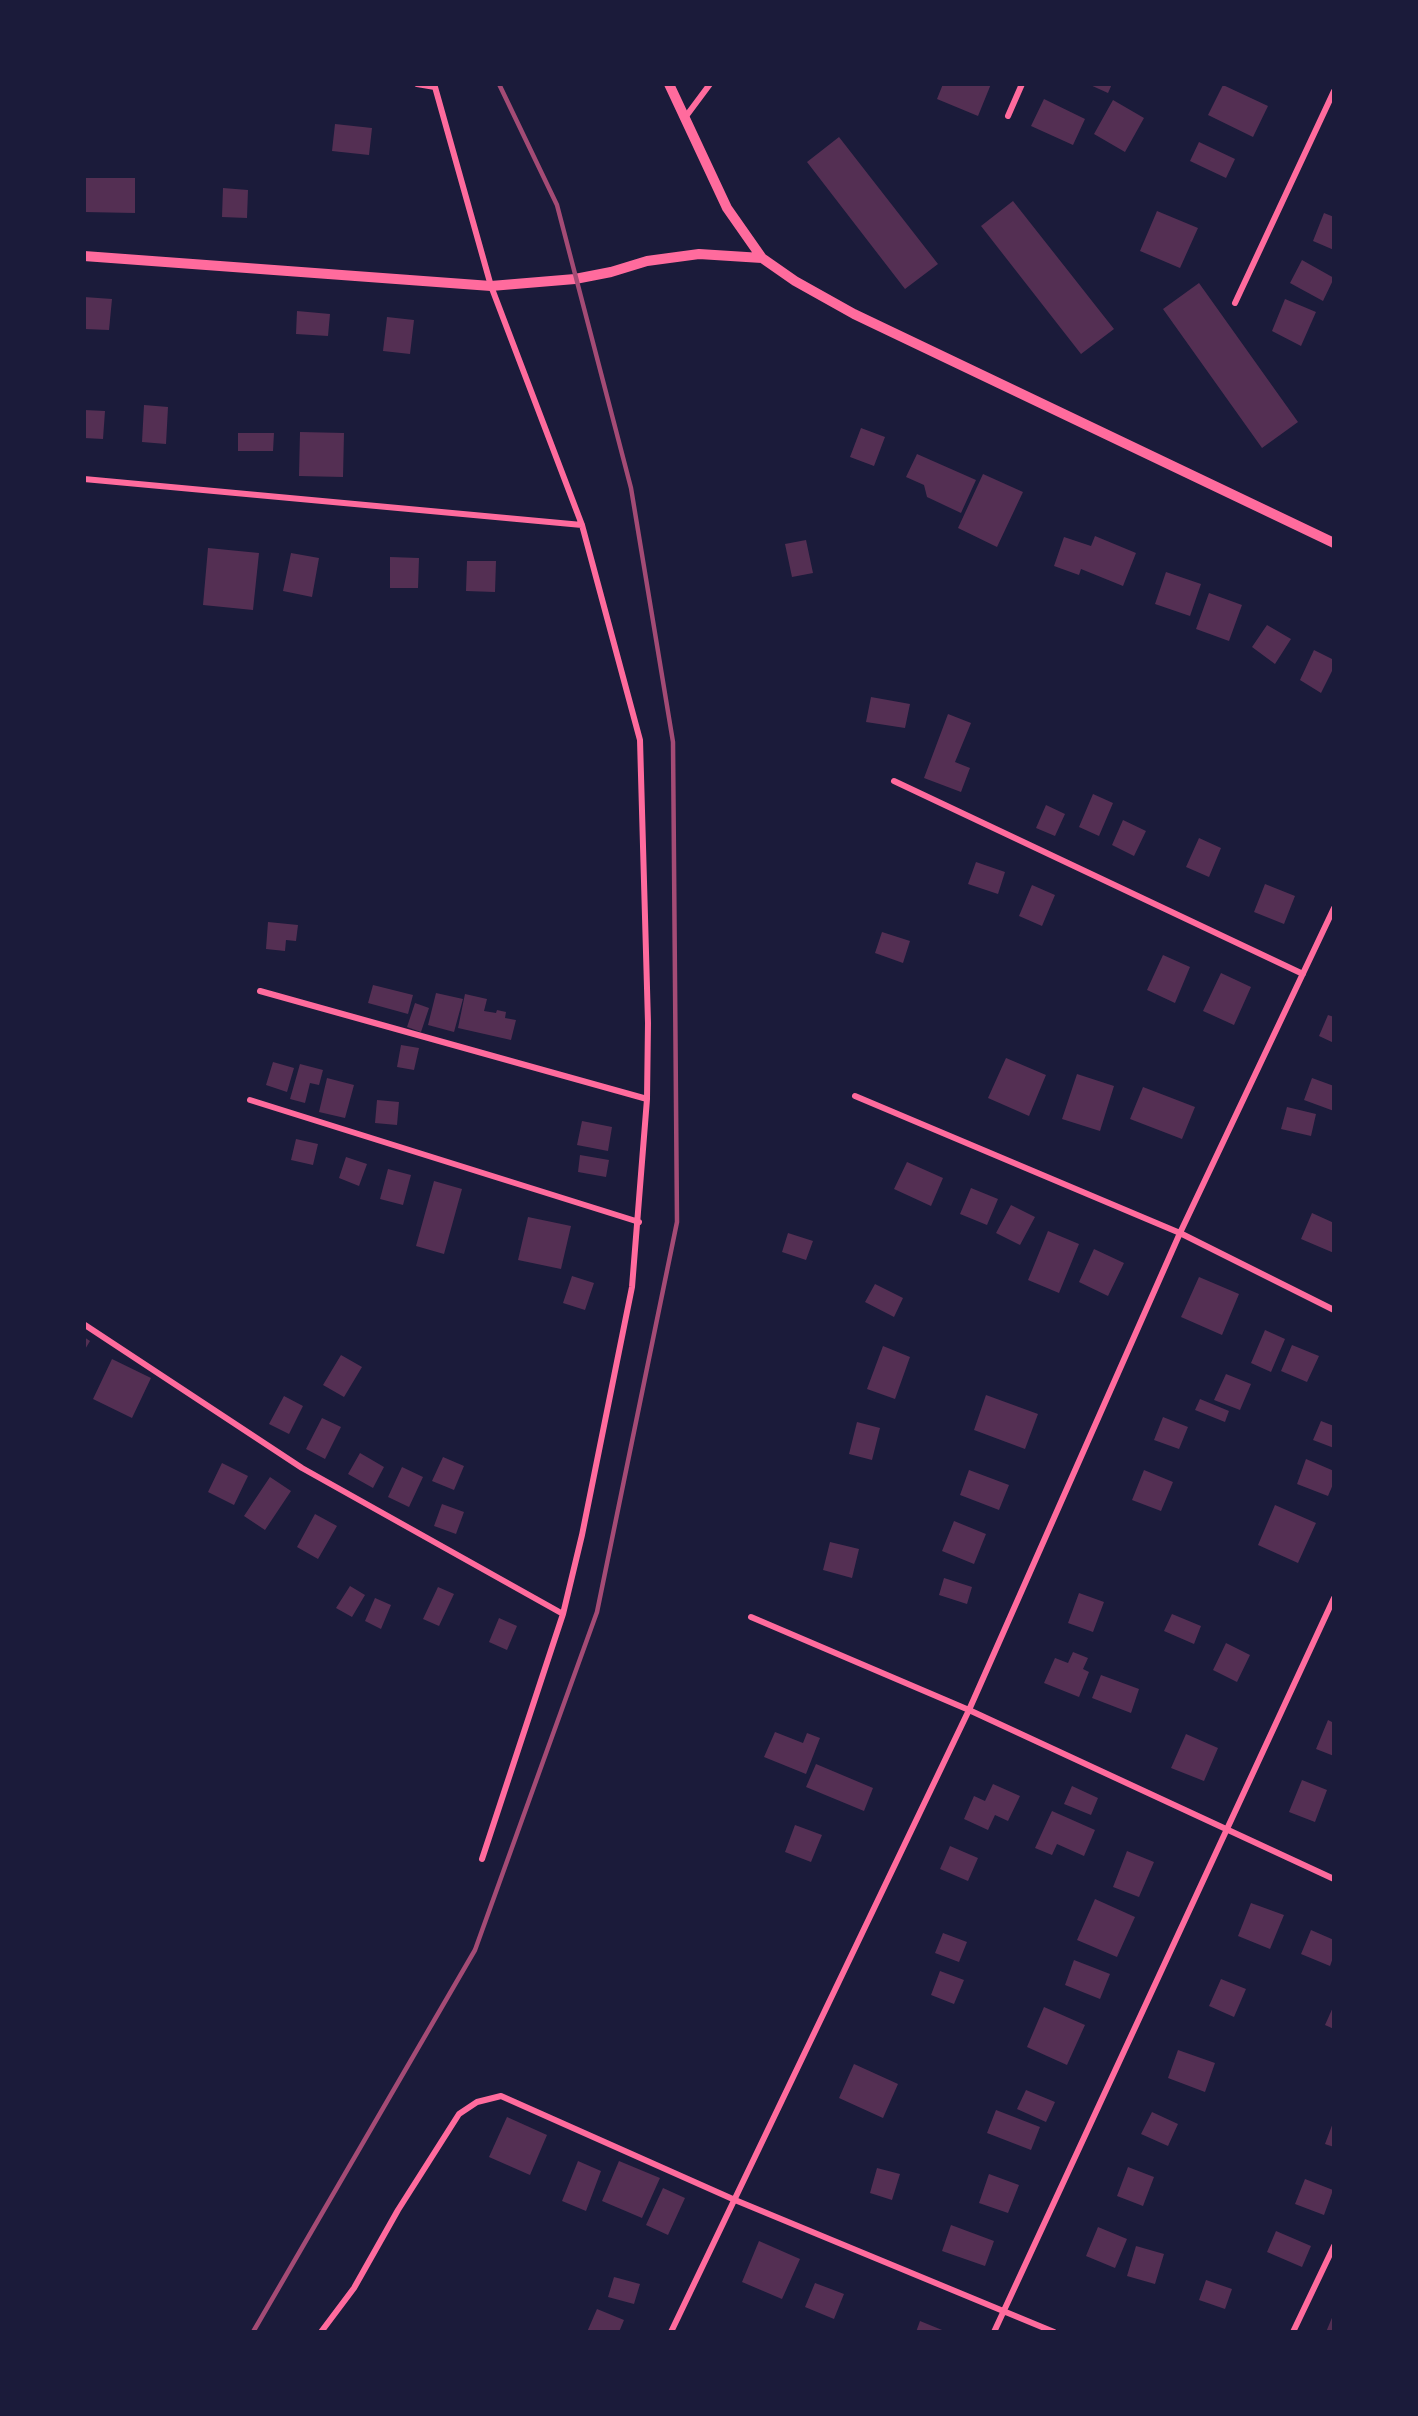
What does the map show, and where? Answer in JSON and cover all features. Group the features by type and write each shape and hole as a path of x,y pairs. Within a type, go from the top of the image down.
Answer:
{"street":[{"path":"417,84 435,87 491,286 582,525 640,741 648,1023 647,1099 639,1222 632,1287 584,1524 563,1614 482,1859"},
{"path":"669,84 727,208 762,258 795,281 854,314 968,370 1334,543"},
{"path":"684,119 710,84"},
{"path":"1008,116 1022,84"},
{"path":"1235,303 1334,91"},
{"path":"84,256 491,286 575,279 611,272 647,261 699,255 762,258"},
{"path":"84,479 582,525"},
{"path":"894,781 1303,974"},
{"path":"671,2332 969,1710 1180,1233 1334,908"},
{"path":"260,992 647,1099"},
{"path":"855,1096 1180,1233 1334,1310"},
{"path":"250,1100 639,1222"},
{"path":"85,1325 302,1468 563,1614"},
{"path":"994,2332 1334,1598"},
{"path":"751,1617 969,1710 1334,1879"},
{"path":"321,2332 354,2288 398,2210 459,2114 477,2102 501,2096 735,2200 1054,2332"},
{"path":"1293,2332 1334,2246"}],"building":[{"path":"943,84 991,84 978,116 937,99"},
{"path":"1088,84 1112,84 1108,93"},
{"path":"1223,85 1268,106 1253,137 1208,115"},
{"path":"1044,99 1085,119 1073,145 1031,126"},
{"path":"1113,100 1144,118 1125,152 1094,134"},
{"path":"335,124 372,128 369,155 332,151"},
{"path":"839,137 938,264 905,289 807,162"},
{"path":"1199,142 1235,159 1226,178 1190,161"},
{"path":"84,178 135,178 135,213 84,212"},
{"path":"223,188 248,190 247,218 222,217"},
{"path":"1013,201 1114,329 1081,354 981,226"},
{"path":"1157,211 1198,228 1180,268 1140,251"},
{"path":"1324,213 1334,217 1334,250 1313,241"},
{"path":"1302,260 1334,278 1323,301 1290,283"},
{"path":"1199,283 1298,422 1262,448 1163,309"},
{"path":"84,297 112,299 109,330 84,329"},
{"path":"1285,299 1316,312 1301,346 1272,331"},
{"path":"297,311 330,314 328,336 296,334"},
{"path":"387,317 414,320 410,354 383,351"},
{"path":"144,405 168,407 166,444 142,442"},
{"path":"84,410 105,411 103,439 84,438"},
{"path":"861,428 885,437 874,466 850,457"},
{"path":"300,432 344,433 343,477 299,476"},
{"path":"238,433 274,433 273,451 238,451"},
{"path":"917,454 976,480 961,513 927,497 924,485 906,477"},
{"path":"983,474 1023,492 997,547 958,528"},
{"path":"1095,536 1136,553 1123,586 1081,569 1079,575 1054,566 1064,537 1091,546"},
{"path":"806,540 813,573 792,577 785,544"},
{"path":"208,548 259,553 253,610 203,605"},
{"path":"291,553 319,558 312,597 283,591"},
{"path":"390,557 419,558 418,588 390,588"},
{"path":"467,561 496,561 495,592 466,591"},
{"path":"1166,572 1201,584 1190,616 1155,604"},
{"path":"1209,593 1242,605 1229,641 1196,629"},
{"path":"1267,625 1291,639 1275,664 1252,647"},
{"path":"1314,650 1334,660 1334,667 1321,693 1300,680"},
{"path":"871,697 910,704 905,728 866,722"},
{"path":"948,714 971,723 955,762 970,768 961,792 924,778"},
{"path":"1093,794 1113,803 1099,836 1079,827"},
{"path":"1046,805 1065,814 1055,836 1036,828"},
{"path":"1123,820 1146,831 1134,856 1112,845"},
{"path":"1199,838 1221,848 1209,877 1186,867"},
{"path":"976,862 1005,872 998,894 968,884"},
{"path":"1265,884 1295,896 1284,924 1254,912"},
{"path":"1032,885 1055,895 1042,926 1019,916"},
{"path":"268,922 298,925 296,941 286,940 285,951 266,949"},
{"path":"882,932 910,941 903,963 875,953"},
{"path":"1163,955 1190,967 1175,1003 1147,990"},
{"path":"1221,973 1251,987 1234,1025 1203,1011"},
{"path":"373,985 413,995 408,1014 368,1003"},
{"path":"436,993 463,999 454,1032 428,1025"},
{"path":"465,994 487,999 484,1011 506,1012 505,1018 516,1020 511,1040 458,1028"},
{"path":"415,1003 429,1008 421,1032 407,1027"},
{"path":"1328,1015 1334,1017 1334,1043 1319,1036"},
{"path":"401,1045 419,1048 414,1070 397,1067"},
{"path":"1006,1058 1046,1075 1029,1116 988,1098"},
{"path":"273,1062 294,1068 287,1092 266,1085"},
{"path":"300,1064 323,1070 319,1085 310,1083 305,1103 290,1099"},
{"path":"1077,1074 1114,1086 1100,1131 1062,1119"},
{"path":"327,1078 354,1085 345,1118 319,1112"},
{"path":"1312,1078 1334,1086 1334,1111 1304,1100"},
{"path":"1143,1087 1195,1107 1182,1139 1130,1119"},
{"path":"377,1100 399,1102 397,1125 375,1123"},
{"path":"1287,1107 1316,1114 1311,1136 1281,1129"},
{"path":"582,1121 612,1127 608,1151 577,1145"},
{"path":"296,1139 318,1144 313,1165 291,1160"},
{"path":"580,1155 609,1160 606,1177 578,1172"},
{"path":"346,1157 367,1164 359,1186 339,1178"},
{"path":"907,1162 943,1178 931,1206 894,1189"},
{"path":"388,1169 411,1175 403,1205 380,1199"},
{"path":"434,1181 462,1189 444,1254 416,1246"},
{"path":"971,1188 998,1199 987,1225 960,1214"},
{"path":"1011,1205 1035,1217 1020,1245 996,1233"},
{"path":"1312,1213 1334,1223 1334,1253 1301,1239"},
{"path":"528,1217 571,1226 561,1269 518,1260"},
{"path":"1048,1231 1079,1244 1059,1293 1028,1280"},
{"path":"788,1233 813,1241 806,1260 782,1252"},
{"path":"1094,1249 1124,1263 1108,1296 1079,1282"},
{"path":"572,1276 594,1283 585,1310 563,1303"},
{"path":"1199,1277 1239,1294 1222,1335 1181,1317"},
{"path":"875,1284 903,1298 894,1317 865,1302"},
{"path":"1265,1330 1285,1339 1271,1372 1251,1363"},
{"path":"84,1337 90,1341 84,1351"},
{"path":"1292,1345 1319,1356 1307,1382 1281,1371"},
{"path":"883,1346 910,1357 895,1399 867,1389"},
{"path":"341,1355 362,1367 344,1397 323,1385"},
{"path":"112,1359 151,1378 132,1418 93,1399"},
{"path":"1226,1374 1251,1384 1240,1410 1214,1400"},
{"path":"986,1395 1038,1414 1025,1449 974,1430"},
{"path":"284,1396 303,1406 289,1434 269,1424"},
{"path":"1200,1399 1229,1411 1225,1422 1195,1410"},
{"path":"1163,1417 1188,1427 1179,1449 1154,1440"},
{"path":"322,1418 341,1427 325,1459 306,1449"},
{"path":"1321,1421 1334,1426 1334,1448 1313,1440"},
{"path":"857,1422 880,1428 872,1460 849,1454"},
{"path":"360,1453 384,1467 373,1488 348,1474"},
{"path":"443,1457 464,1466 454,1490 432,1481"},
{"path":"1306,1459 1334,1471 1334,1482 1328,1496 1297,1484"},
{"path":"222,1463 248,1476 234,1505 208,1492"},
{"path":"402,1467 423,1477 409,1507 388,1497"},
{"path":"969,1470 1009,1485 999,1510 960,1495"},
{"path":"1144,1470 1173,1482 1161,1511 1132,1500"},
{"path":"270,1477 291,1491 265,1530 244,1516"},
{"path":"442,1504 464,1512 456,1534 434,1526"},
{"path":"1275,1505 1316,1523 1298,1563 1258,1545"},
{"path":"315,1514 337,1526 318,1559 297,1547"},
{"path":"954,1521 986,1534 974,1564 942,1551"},
{"path":"830,1542 859,1549 852,1578 823,1570"},
{"path":"944,1578 972,1587 967,1604 939,1595"},
{"path":"350,1586 365,1595 352,1617 336,1608"},
{"path":"438,1587 454,1594 439,1626 423,1619"},
{"path":"1079,1593 1104,1602 1093,1632 1068,1623"},
{"path":"375,1598 391,1605 381,1629 365,1621"},
{"path":"1172,1614 1201,1626 1194,1644 1164,1631"},
{"path":"499,1618 517,1626 507,1650 489,1642"},
{"path":"1226,1643 1250,1655 1237,1682 1213,1670"},
{"path":"1073,1652 1088,1658 1083,1669 1089,1672 1079,1697 1044,1683 1055,1658 1068,1663"},
{"path":"1101,1675 1139,1689 1131,1713 1092,1698"},
{"path":"1328,1720 1334,1723 1334,1756 1316,1749"},
{"path":"775,1732 803,1743 807,1733 820,1738 806,1774 764,1757"},
{"path":"1186,1734 1218,1748 1204,1781 1171,1768"},
{"path":"816,1764 873,1788 864,1811 806,1787"},
{"path":"1302,1780 1327,1790 1315,1822 1289,1812"},
{"path":"993,1784 1020,1796 1008,1821 995,1815 988,1830 964,1819 974,1796 985,1801"},
{"path":"1072,1786 1098,1798 1091,1815 1064,1804"},
{"path":"1052,1811 1095,1830 1084,1856 1057,1844 1052,1855 1035,1848"},
{"path":"795,1825 822,1835 811,1862 785,1852"},
{"path":"950,1846 978,1858 968,1881 940,1869"},
{"path":"1127,1851 1154,1862 1139,1897 1113,1887"},
{"path":"1095,1899 1135,1917 1117,1957 1077,1940"},
{"path":"1251,1903 1284,1915 1270,1949 1238,1936"},
{"path":"1311,1930 1334,1940 1334,1955 1330,1966 1301,1954"},
{"path":"943,1933 967,1942 959,1962 935,1953"},
{"path":"1074,1960 1110,1974 1100,1999 1065,1985"},
{"path":"940,1971 964,1980 954,2004 931,1995"},
{"path":"1221,1979 1246,1989 1234,2017 1209,2006"},
{"path":"1334,2005 1334,2029 1325,2025"},
{"path":"1044,2007 1085,2025 1067,2065 1027,2047"},
{"path":"1178,2050 1215,2063 1205,2092 1168,2078"},
{"path":"854,2064 898,2084 883,2118 839,2098"},
{"path":"1026,2090 1055,2102 1046,2122 1017,2109"},
{"path":"996,2110 1040,2127 1031,2150 987,2133"},
{"path":"1152,2112 1178,2124 1168,2146 1141,2134"},
{"path":"507,2117 547,2135 530,2175 489,2157"},
{"path":"1334,2120 1334,2147 1325,2144"},
{"path":"578,2161 601,2171 586,2211 562,2201"},
{"path":"619,2161 660,2178 642,2218 602,2201"},
{"path":"1128,2167 1154,2177 1143,2206 1117,2196"},
{"path":"877,2168 900,2174 892,2200 870,2193"},
{"path":"989,2174 1019,2185 1008,2213 979,2203"},
{"path":"1305,2179 1333,2190 1324,2215 1295,2204"},
{"path":"663,2188 685,2198 668,2235 646,2225"},
{"path":"951,2225 994,2241 985,2266 942,2251"},
{"path":"1098,2227 1127,2239 1115,2268 1086,2256"},
{"path":"1276,2231 1311,2246 1302,2267 1267,2252"},
{"path":"759,2241 800,2259 782,2299 742,2282"},
{"path":"1136,2246 1164,2254 1155,2284 1127,2276"},
{"path":"614,2277 640,2284 634,2304 608,2297"},
{"path":"1206,2280 1232,2289 1225,2309 1199,2300"},
{"path":"815,2283 844,2294 834,2319 805,2307"},
{"path":"597,2309 624,2320 619,2332 587,2332"},
{"path":"1334,2313 1334,2332 1326,2332"},
{"path":"920,2321 947,2332 916,2332"}],"railway":[{"path":"253,2332 475,1950 597,1612 677,1222 673,742 631,488 557,205 499,84"}]}
